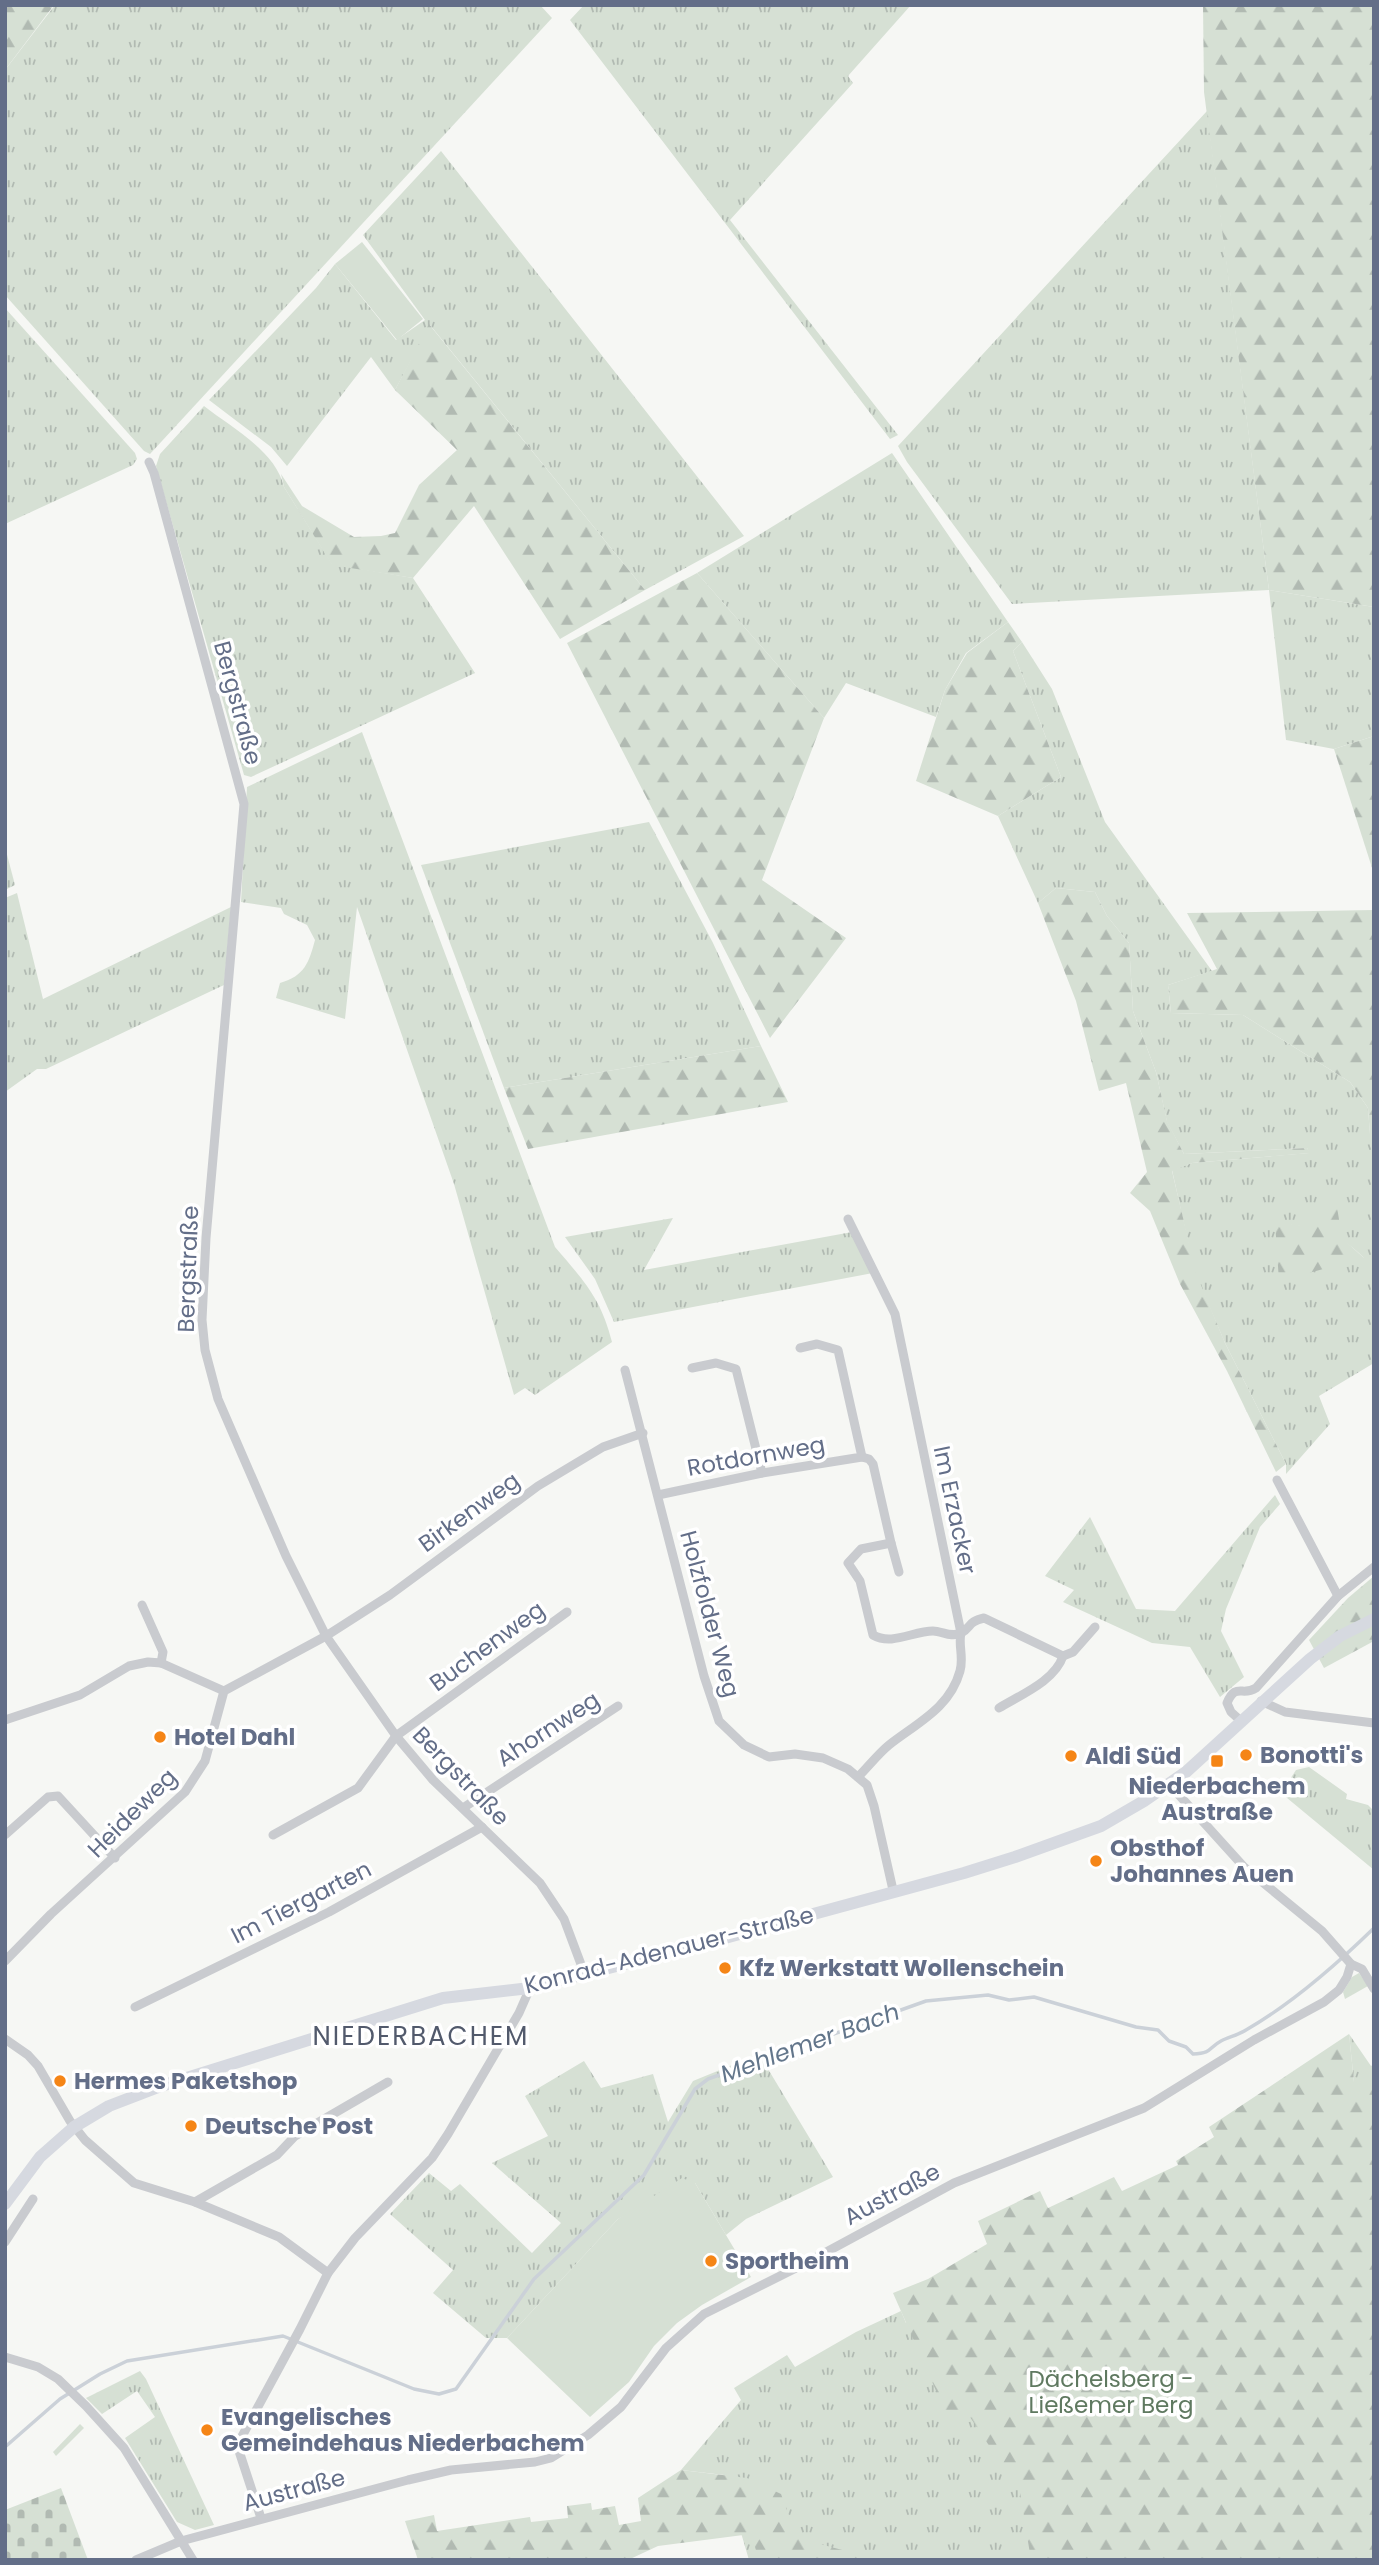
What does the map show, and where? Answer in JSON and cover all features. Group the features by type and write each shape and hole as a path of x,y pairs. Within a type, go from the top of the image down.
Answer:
{"main road":[{"name":"Konrad-Adenauer-Straße","path":"5,2204 40,2157 74,2127 109,2106 161,2086 443,1998 530,1988 585,1975 1015,1857 1088,1831 1113,1819 1169,1784 1205,1755 1261,1701 1340,1636 1374,1619"}],"street":[{"name":"Bergstraße","path":"149,463 192,609 244,804 206,1238 202,1320 205,1350 218,1399 286,1556 326,1636 396,1736 433,1780 540,1883 564,1919 585,1975"},
{"name":"Im Erzacker","path":"848,1219 895,1314 961,1633 959,1641 962,1653 961,1670 943,1704 886,1747 858,1777"},
{"name":"Rotdornweg","path":"800,1348 817,1344 838,1350 862,1457"},
{"path":"692,1368 716,1363 736,1369 762,1474"},
{"name":"Holzfolder Weg","path":"625,1370 704,1676 719,1721 744,1745 769,1757 795,1754 823,1758 848,1769 858,1777"},
{"name":"Birkenweg","path":"326,1636 390,1595 538,1486 603,1447 643,1433"},
{"name":"Rotdornweg","path":"658,1495 762,1474 862,1457 869,1459 873,1464 899,1572"},
{"path":"1277,1480 1338,1596"},
{"path":"891,1544 861,1549 848,1563 860,1581 873,1635 887,1640 934,1631 948,1635 961,1633 973,1621 984,1618 1063,1656 1073,1652 1096,1627"},
{"path":"1241,1721 1231,1712 1227,1703 1231,1694 1237,1690 1252,1691 1256,1688 1338,1596 1374,1567"},
{"path":"142,1605 163,1652 161,1663"},
{"name":"Buchenweg","path":"273,1835 358,1788 396,1736 567,1612"},
{"path":"5,1720 80,1695 129,1666 148,1662 161,1663 224,1691 326,1636"},
{"path":"999,1708 1049,1676 1060,1666 1063,1656"},
{"name":"Heideweg","path":"5,1961 51,1914 185,1792 205,1761 224,1691"},
{"path":"1261,1701 1285,1712 1374,1723"},
{"name":"Ahornweg","path":"463,1808 618,1706"},
{"path":"858,1777 867,1785 874,1806 893,1890"},
{"path":"1169,1784 1244,1867 1322,1931 1349,1962 1362,1969 1374,1989"},
{"path":"5,1835 48,1797 58,1796 115,1858"},
{"name":"Im Tiergarten","path":"135,2007 329,1912 482,1826"},
{"name":"Austraße","path":"136,2560 181,2541 261,2518 451,2470 551,2458 588,2435 621,2407 666,2348 704,2314 806,2263 954,2183 1144,2108 1254,2040 1324,2002 1339,1990 1347,1977 1349,1962"},
{"path":"261,2518 239,2451 240,2440 328,2273 355,2238 432,2158 449,2134 513,2024 530,1988"},
{"path":"5,2039 28,2055 38,2066 74,2127 85,2140 134,2183 195,2202 279,2237 328,2273"},
{"path":"195,2202 277,2155 295,2136 388,2081"},
{"path":"5,2242 33,2199"},
{"path":"5,2357 38,2367 65,2384 79,2398 124,2448 193,2560"}],"green space":[{"path":"5,5 54,5 5,70"},
{"path":"55,5 540,5 552,18 150,454 144,451 5,295 5,70"},
{"path":"584,5 911,5 848,76 853,83 730,220 898,435 890,439 570,20"},
{"path":"1203,5 1374,5 1374,607 1269,590 1204,92"},
{"path":"1207,111 1269,590 1012,604 898,446"},
{"path":"441,151 744,536 645,590 430,325 395,390 371,357 287,466 271,447 209,400 316,288 335,264 396,340 425,320 363,235"},
{"path":"362,242 423,319 397,340 335,264"},
{"path":"5,308 135,453 137,459 133,465 5,524"},
{"path":"429,324 645,590 560,639 474,506 413,578 332,565 284,487 281,474 302,506 354,537 395,533 419,485 457,450 395,390"},
{"path":"204,406 252,441 272,462 284,487 332,564 413,578 475,673 251,777 244,775 156,466 160,454"},
{"path":"892,453 1008,622 966,653 945,690 936,717 846,683 824,718 697,573"},
{"path":"697,573 824,718 762,880 846,938 770,1038 567,643"},
{"path":"1269,590 1374,607 1374,736 1334,749 1286,740"},
{"path":"1008,622 1022,642 1013,651 1061,777 998,816 916,781 945,690 967,653"},
{"path":"1022,642 1052,689 1105,822 1212,971 1168,985 1171,1013 1243,1015 1350,1082 1368,1108 1370,1134 1374,1133 1374,1363 1319,1396 1330,1424 1286,1474 1286,1464 1225,1343 1195,1273 1172,1170 1192,1163 1309,1153 1307,1148 1184,1154 1167,1122 1156,1072 1133,1011 1129,943 1107,916 1095,892 1056,888 1038,903 998,816 1061,777 1013,651","holes":["1275,1223 1323,1231 1343,1241 1364,1258"]},
{"path":"362,732 555,1247 583,1280 597,1302 612,1342 535,1395 525,1388 514,1395 454,1184 357,907 345,1019 276,998 280,983 295,976 305,967 315,940 307,925 284,914 281,908 241,902 247,787"},
{"path":"1374,736 1374,874 1334,749"},
{"path":"649,822 713,943 761,1046 504,1088 421,865"},
{"path":"5,847 15,885 5,890"},
{"path":"1056,888 1095,892 1107,916 1129,943 1133,1011 1156,1072 1167,1121 1184,1154 1307,1148 1310,1153 1192,1163 1172,1171 1196,1273 1225,1343 1286,1464 1276,1472 1227,1371 1180,1284 1150,1211 1130,1193 1147,1172 1126,1083 1099,1091 1076,1001 1038,903"},
{"path":"17,893 43,999 231,907 224,985 46,1069 37,1069 5,1092 5,898"},
{"path":"1374,910 1374,1133 1370,1135 1368,1108 1350,1082 1243,1015 1171,1013 1168,985 1217,969 1187,913"},
{"path":"761,1046 788,1102 528,1149 504,1088"},
{"path":"1327,1201 1336,1201 1342,1238 1364,1258 1279,1281 1275,1222 1313,1227"},
{"path":"673,1218 644,1270 852,1232 873,1273 614,1322 595,1279 565,1237"},
{"path":"1275,1495 1280,1504 1260,1527 1226,1609 1221,1631 1244,1677 1220,1697 1190,1647 1152,1643 1063,1602 1074,1590 1045,1576 1090,1517 1136,1609 1175,1611"},
{"path":"1374,1576 1374,1641 1324,1668 1309,1640 1348,1598"},
{"path":"1309,1767 1347,1794 1346,1799 1368,1805 1374,1811 1374,1870 1281,1793 1296,1770"},
{"path":"1359,1973 1368,1986 1345,1999 1343,1992 1352,1977"},
{"name":"Dächelsberg - Ließemer Berg","path":"1349,2034 1371,2066 1374,2064 1374,2560 749,2560 724,2475 681,2470 741,2400 734,2388 787,2355 795,2367 856,2332 901,2311 906,2323 1367,2082 1354,2082"},
{"name":"Dächelsberg - Ließemer Berg","path":"1349,2034 1354,2082 1374,2082 1374,2557 1371,2560 1031,2560 1020,2492 964,2408 948,2418 893,2293 928,2279 987,2244 978,2221 1040,2191 1048,2208 1114,2177 1122,2191 1178,2165 1176,2161 1214,2137 1209,2127"},
{"path":"759,2054 833,2177 746,2219 726,2235 695,2183 618,2219 507,2338 486,2338 433,2293 453,2270 390,2214 429,2173 451,2191 460,2184 532,2253 561,2223 492,2163 548,2136 525,2096 584,2061 601,2088 653,2074 668,2122 693,2081"},
{"path":"682,2178 695,2183 751,2277 677,2323 654,2346 629,2382 590,2417 507,2338 618,2219"},
{"path":"140,2371 214,2525 195,2530 177,2522 125,2438 155,2417 137,2391 102,2414 86,2398"},
{"path":"80,2424 84,2428 56,2456 53,2452"},
{"path":"681,2470 747,2478 781,2494 797,2538 880,2560 759,2560 751,2534 658,2546 628,2560 418,2560 405,2521 434,2515 437,2531 530,2517 531,2522 568,2518 567,2506 591,2503 592,2510 615,2506 619,2525 641,2521 638,2498"},
{"path":"61,2488 88,2560 5,2560 5,2510"}],"waterway":[{"name":"Mehlemer Bach","path":"5,2447 60,2399 127,2361 283,2336 414,2389 439,2394 456,2389 534,2279 644,2175 695,2089 708,2079 926,2001 988,1995 1009,2000 1034,1997 1136,2027 1158,2030 1169,2041 1186,2047 1193,2054 1204,2053 1221,2041 1246,2030 1297,1996 1374,1928"}],"place":[{"name":"Hotel Dahl","path":"160,1737"},
{"name":"Bonotti's","path":"1246,1755"},
{"name":"Aldi Süd","path":"1071,1756"},
{"name":"Niederbachem Austraße","path":"1217,1761"},
{"name":"Obsthof Johannes Auen","path":"1096,1861"},
{"name":"Kfz Werkstatt Wollenschein","path":"725,1968"},
{"name":"Hermes Paketshop","path":"60,2081"},
{"name":"Deutsche Post","path":"191,2126"},
{"name":"Sportheim","path":"711,2261"},
{"name":"Evangelisches Gemeindehaus Niederbachem","path":"207,2430"}],"district":[{"name":"NIEDERBACHEM","path":"421,2036"}]}
